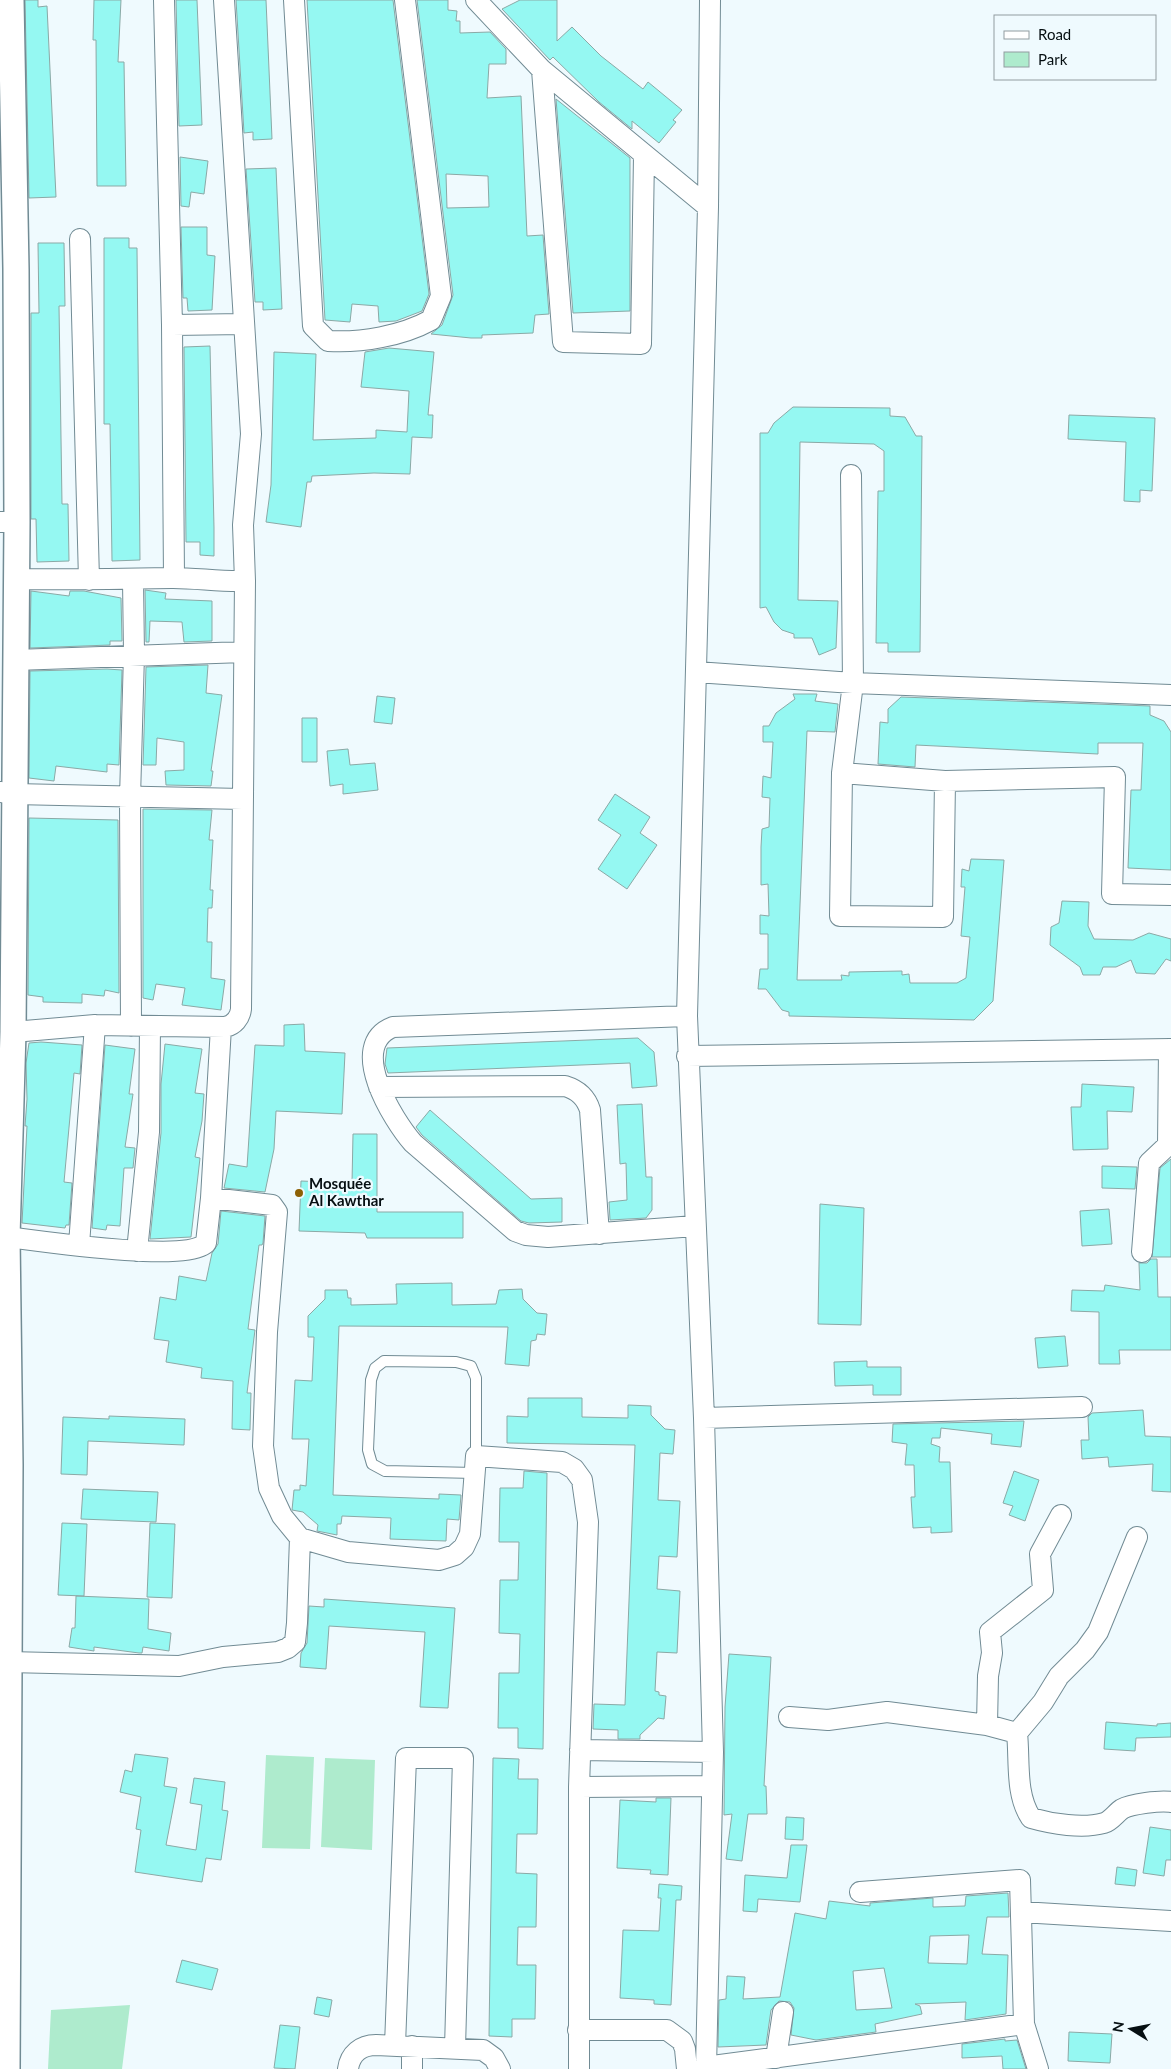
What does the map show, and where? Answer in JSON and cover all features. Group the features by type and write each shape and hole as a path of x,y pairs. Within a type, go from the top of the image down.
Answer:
{"street":[{"path":"7,2069 4,1918 4,1693 8,1662 5,1513 7,1237 4,1110 12,1032 7,793 15,660 16,579 8,522 11,0"},
{"path":"164,0 172,325 174,578"},
{"path":"12,1032 95,1025 221,1027 233,1024 240,1013 245,581 242,525 251,434 224,0"},
{"path":"294,0 314,326 328,341 350,342 417,328 431,320 441,296 405,0"},
{"path":"476,0 492,8 542,70 708,207"},
{"path":"699,2068 713,1752 704,1418 687,1056 687,1016 708,207 710,0"},
{"path":"542,70 563,342 641,344 644,156"},
{"path":"80,238 89,580"},
{"path":"172,325 244,324"},
{"path":"851,475 853,683 842,773 840,916 942,917 945,781"},
{"path":"16,579 133,580 174,578 222,582 245,581"},
{"path":"133,580 134,654 130,798 140,1026 149,1132 137,1251"},
{"path":"15,660 134,654 244,652"},
{"path":"696,672 853,683 1171,695"},
{"path":"842,773 945,781 1114,778 1112,894 1171,894"},
{"path":"7,793 242,800"},
{"path":"687,1016 393,1027 380,1035 376,1041 375,1061 379,1087 390,1112 414,1143 506,1224 520,1233 537,1237 695,1226"},
{"path":"79,1245 95,1025"},
{"path":"7,1237 137,1251 192,1250 202,1247 208,1239 212,1198 221,1027"},
{"path":"687,1056 1170,1049 1168,1145 1148,1163 1142,1252"},
{"path":"379,1087 565,1086 578,1092 584,1097 590,1110 600,1234"},
{"path":"212,1198 272,1205 277,1212 266,1332 264,1446 269,1488 282,1516 300,1538 348,1552 439,1560 455,1555 464,1547 470,1534 476,1464 562,1462 574,1469 582,1480 586,1500 588,1548 579,1787 578,2069"},
{"path":"704,1418 1082,1408"},
{"path":"987,1725 988,1676 992,1653 990,1632 1043,1590 1040,1554 1061,1515"},
{"path":"1137,1537 1098,1632 1085,1650 1059,1676 1043,1702 1017,1734 1021,1796 1024,1807 1031,1818 1044,1822 1087,1825 1106,1823 1123,1808 1163,1800 1171,1802"},
{"path":"8,1662 179,1666 223,1657 278,1652 288,1648 295,1642 300,1538"},
{"path":"789,1717 828,1720 887,1712 987,1725 1017,1734"},
{"path":"580,1750 713,1752"},
{"path":"412,2069 404,2045 406,1758 463,1758 455,2048"},
{"path":"579,1787 712,1786"},
{"path":"860,1892 1020,1880 1024,2024 1038,2069"},
{"path":"1021,1912 1171,1921"},
{"path":"776,2058 783,2012"},
{"path":"699,2068 1024,2024"},
{"path":"578,2030 667,2030 682,2041 685,2049 699,2068"},
{"path":"348,2069 353,2054 364,2046 404,2045 483,2050 489,2053 500,2069"}],"lane":[{"path":"384,1361 456,1362 471,1366 476,1378 476,1464 385,1471 372,1464 368,1450 371,1380 375,1368 384,1361"}],"green space":[{"path":"266,1755 314,1757 310,1849 262,1848"},
{"path":"325,1758 375,1760 372,1850 321,1847"},
{"path":"130,2005 122,2069 48,2069 51,2010"}],"building":[{"path":"25,0 38,0 38,7 47,6 56,197 29,198"},
{"path":"94,0 121,0 118,62 124,62 126,186 97,186 96,40 93,40"},
{"path":"176,0 197,0 202,125 179,126"},
{"path":"236,0 266,0 272,139 253,140 253,132 244,133"},
{"path":"307,0 393,0 429,294 422,311 396,321 379,322 378,306 352,304 350,322 325,320"},
{"path":"417,0 448,0 448,10 457,11 456,21 460,21 460,33 490,32 506,49 506,64 489,64 487,98 521,96 527,236 543,235 549,314 535,315 533,333 482,335 482,338 431,334 442,325 453,295","holes":["446,174 488,176 489,207 447,208"]},
{"path":"520,0 557,0 557,41 572,27 601,56 643,89 648,82 682,110 673,120 676,122 659,143 632,121 632,129 599,102 553,57 550,60 502,9"},
{"path":"556,99 630,158 630,311 573,313"},
{"path":"180,157 208,161 204,194 191,192 189,207 181,206"},
{"path":"276,168 282,309 263,310 263,302 255,302 246,169"},
{"path":"181,227 207,227 207,255 215,256 212,310 188,311 187,298 183,298"},
{"path":"104,238 129,238 129,248 137,248 140,560 112,561 110,424 104,424"},
{"path":"38,243 64,243 65,306 59,306 62,504 68,504 69,561 37,562 36,519 31,519 31,313 39,313"},
{"path":"210,346 214,556 200,555 200,542 186,542 184,347"},
{"path":"389,348 434,352 428,415 433,415 432,438 412,437 410,474 374,473 312,476 311,482 307,482 301,527 266,522 271,485 274,352 316,354 313,440 376,438 376,430 407,432 409,391 361,387 365,352"},
{"path":"793,407 890,408 890,416 905,417 916,436 922,436 920,652 888,652 888,643 876,643 878,491 884,491 884,451 874,444 800,442 798,600 838,601 836,648 819,655 812,638 794,638 794,634 782,630 774,622 766,607 760,608 760,433 768,433 774,423"},
{"path":"1069,415 1155,418 1152,491 1140,490 1140,502 1124,501 1126,442 1068,439"},
{"path":"145,590 166,593 165,599 212,601 212,641 184,642 182,622 150,621 149,642 146,642"},
{"path":"31,591 69,596 70,591 84,591 121,598 122,641 110,641 110,645 30,648"},
{"path":"208,665 206,693 222,695 211,771 213,771 211,786 166,785 165,771 184,770 184,742 157,738 156,765 143,765 146,667"},
{"path":"122,670 119,765 107,764 107,772 56,766 54,781 29,778 30,671"},
{"path":"793,694 817,694 815,701 838,704 835,732 807,731 797,980 842,980 841,975 849,976 849,972 902,971 902,975 909,974 910,983 957,983 966,978 970,937 961,936 965,887 961,887 962,869 969,871 971,859 1004,860 993,1001 974,1020 789,1016 789,1012 782,1010 766,989 758,989 760,969 768,969 768,934 760,934 760,915 769,916 768,884 761,885 761,847 762,829 769,827 770,798 762,797 763,776 771,778 773,742 763,742 763,726 769,726 776,713 795,699"},
{"path":"377,696 395,698 392,724 374,722"},
{"path":"901,697 1150,706 1150,715 1164,721 1171,732 1171,870 1128,868 1131,790 1141,790 1143,743 1098,743 1098,754 916,745 915,767 878,764 880,722 888,723 888,709"},
{"path":"302,718 317,718 317,762 302,762"},
{"path":"348,749 350,765 375,763 378,790 343,794 343,784 330,786 327,751"},
{"path":"615,794 650,817 640,833 657,845 627,889 598,869 621,835 598,820"},
{"path":"143,809 212,810 209,840 213,840 210,890 213,890 212,908 208,908 207,942 212,942 211,978 225,980 221,1010 182,1005 185,988 156,984 153,1000 143,998"},
{"path":"29,818 118,820 119,993 105,990 104,996 82,994 82,1003 43,1002 43,997 28,995"},
{"path":"1062,901 1089,902 1088,926 1094,939 1133,940 1149,933 1171,939 1171,961 1166,959 1155,974 1136,973 1131,960 1116,967 1103,967 1100,975 1083,975 1080,967 1050,945 1051,927 1059,923"},
{"path":"304,1024 305,1051 345,1053 342,1114 276,1111 274,1149 265,1192 224,1188 229,1164 247,1167 255,1045 284,1046 284,1025"},
{"path":"638,1038 654,1052 657,1086 632,1088 630,1063 388,1073 385,1064 387,1048"},
{"path":"29,1043 82,1045 80,1074 74,1073 64,1182 72,1183 69,1225 66,1225 65,1228 22,1223 27,1126 25,1126 27,1099 26,1063"},
{"path":"165,1044 202,1049 195,1093 204,1094 202,1121 195,1157 200,1158 191,1237 150,1239 161,1133 161,1084"},
{"path":"105,1045 135,1049 129,1094 133,1094 125,1147 135,1148 133,1168 124,1168 120,1226 107,1225 106,1230 92,1228"},
{"path":"1082,1084 1134,1087 1132,1112 1107,1111 1108,1149 1073,1150 1071,1107 1081,1107"},
{"path":"642,1104 646,1177 652,1177 652,1210 646,1218 610,1220 609,1202 627,1200 626,1163 620,1164 617,1105"},
{"path":"430,1110 531,1199 562,1198 562,1222 529,1223 521,1221 422,1135 416,1127"},
{"path":"353,1134 377,1134 377,1212 463,1212 463,1238 367,1238 365,1233 299,1231 301,1181 352,1183"},
{"path":"1171,1159 1171,1257 1152,1257 1160,1168"},
{"path":"1102,1166 1137,1167 1135,1189 1102,1188"},
{"path":"820,1204 864,1208 861,1325 818,1324"},
{"path":"1109,1209 1112,1244 1082,1246 1080,1211"},
{"path":"221,1211 265,1216 263,1243 259,1245 248,1329 255,1330 247,1393 251,1393 250,1430 232,1429 233,1381 201,1378 202,1368 166,1362 169,1341 154,1339 160,1297 176,1300 179,1276 206,1281 212,1253 218,1244"},
{"path":"1151,1259 1157,1259 1158,1297 1171,1297 1171,1350 1119,1350 1120,1364 1099,1364 1099,1312 1071,1311 1072,1290 1104,1291 1105,1285 1140,1290 1139,1263 1147,1263"},
{"path":"452,1283 452,1305 496,1304 499,1290 522,1289 523,1299 537,1313 547,1314 545,1335 537,1334 536,1340 531,1341 529,1366 505,1364 508,1327 339,1326 333,1495 439,1499 439,1494 461,1495 459,1520 447,1519 446,1541 390,1539 391,1518 342,1516 341,1524 337,1524 337,1535 317,1531 318,1525 303,1512 292,1510 294,1490 300,1490 300,1485 306,1486 309,1439 292,1439 295,1380 312,1381 314,1337 308,1337 308,1316 325,1299 325,1290 347,1290 348,1298 351,1298 351,1305 397,1304 396,1284"},
{"path":"1065,1336 1068,1366 1038,1368 1035,1338"},
{"path":"867,1361 867,1367 901,1367 901,1395 873,1395 873,1385 835,1386 834,1362"},
{"path":"528,1398 582,1398 582,1417 628,1418 628,1405 651,1406 651,1415 665,1429 675,1430 673,1454 660,1453 658,1500 680,1501 677,1557 659,1556 657,1589 680,1591 677,1653 657,1652 655,1691 659,1692 659,1695 666,1696 664,1719 658,1718 640,1735 640,1739 618,1739 618,1730 593,1729 594,1704 625,1705 635,1445 507,1443 507,1416 528,1417"},
{"path":"1143,1410 1145,1436 1171,1437 1171,1492 1152,1491 1153,1464 1109,1467 1108,1457 1082,1459 1081,1440 1089,1440 1088,1417 1092,1413"},
{"path":"109,1416 185,1419 184,1445 88,1441 87,1475 61,1474 63,1417 109,1419"},
{"path":"1024,1421 1021,1447 991,1444 992,1434 941,1428 940,1438 932,1438 931,1444 940,1447 939,1462 950,1462 952,1532 931,1533 931,1527 913,1528 911,1497 915,1497 914,1465 905,1465 907,1444 892,1442 893,1424"},
{"path":"524,1471 547,1473 543,1749 518,1748 518,1728 498,1728 499,1673 519,1673 520,1634 499,1633 500,1580 518,1580 519,1542 499,1542 500,1488 523,1488"},
{"path":"1014,1471 1039,1480 1025,1521 1009,1515 1013,1506 1003,1503"},
{"path":"83,1489 158,1492 156,1522 81,1519"},
{"path":"62,1523 87,1524 84,1596 58,1595"},
{"path":"150,1523 175,1524 172,1598 147,1597"},
{"path":"76,1596 149,1599 148,1629 171,1633 169,1651 143,1647 142,1653 139,1653 94,1647 94,1651 69,1647 72,1628 75,1628"},
{"path":"324,1599 455,1608 448,1708 420,1707 425,1632 329,1626 326,1669 300,1667 301,1653 307,1643 309,1606 324,1607"},
{"path":"729,1654 771,1657 764,1786 766,1786 767,1814 748,1814 742,1861 726,1859 732,1814 724,1815 725,1707"},
{"path":"1106,1722 1157,1726 1157,1724 1171,1723 1171,1737 1136,1738 1135,1751 1104,1749"},
{"path":"135,1754 168,1758 164,1786 177,1788 166,1845 196,1850 202,1805 190,1803 194,1778 225,1782 222,1810 228,1811 221,1860 206,1858 202,1882 135,1872 141,1830 136,1829 141,1797 120,1792 125,1770 132,1772"},
{"path":"493,1758 519,1759 518,1779 538,1779 537,1834 517,1834 516,1873 537,1874 536,1927 518,1927 517,1965 536,1965 535,2019 512,2019 512,2037 489,2036"},
{"path":"656,1798 671,1798 668,1875 650,1874 651,1870 617,1868 620,1800 656,1802"},
{"path":"786,1817 804,1818 803,1840 785,1839"},
{"path":"1150,1827 1171,1830 1171,1860 1166,1860 1164,1876 1143,1873"},
{"path":"791,1845 807,1845 800,1902 758,1899 757,1912 743,1911 745,1875 787,1878"},
{"path":"1117,1867 1137,1870 1135,1886 1115,1884"},
{"path":"659,1884 682,1886 681,1900 676,1900 671,2005 654,2004 654,2000 620,1998 623,1930 659,1931 661,1898 658,1898"},
{"path":"1008,1893 1009,1917 987,1917 982,1954 1008,1955 1006,2014 965,2020 966,2002 915,2004 920,2006 922,2014 875,2024 876,2032 816,2040 791,2035 794,2008 790,2002 779,2001 771,2010 766,2045 718,2047 719,2000 726,1999 727,1976 745,1977 743,1999 780,1997 795,1913 826,1919 829,1901 870,1906 870,1903 933,1898 933,1907 965,1906 966,1896","holes":["969,1935 967,1964 928,1963 930,1936","884,1968 892,2008 856,2010 853,1971"]},
{"path":"182,1960 218,1969 212,1990 176,1982"},
{"path":"317,1997 332,2000 329,2017 314,2014"},
{"path":"280,2025 300,2027 295,2069 274,2068"},
{"path":"1069,2032 1112,2034 1110,2063 1068,2061"},
{"path":"1005,2039 1005,2041 1017,2040 1026,2069 1003,2069 1002,2056 962,2058 962,2044"}],"place":[{"name":"Mosquée Al Kawthar","path":"299,1193"}]}
